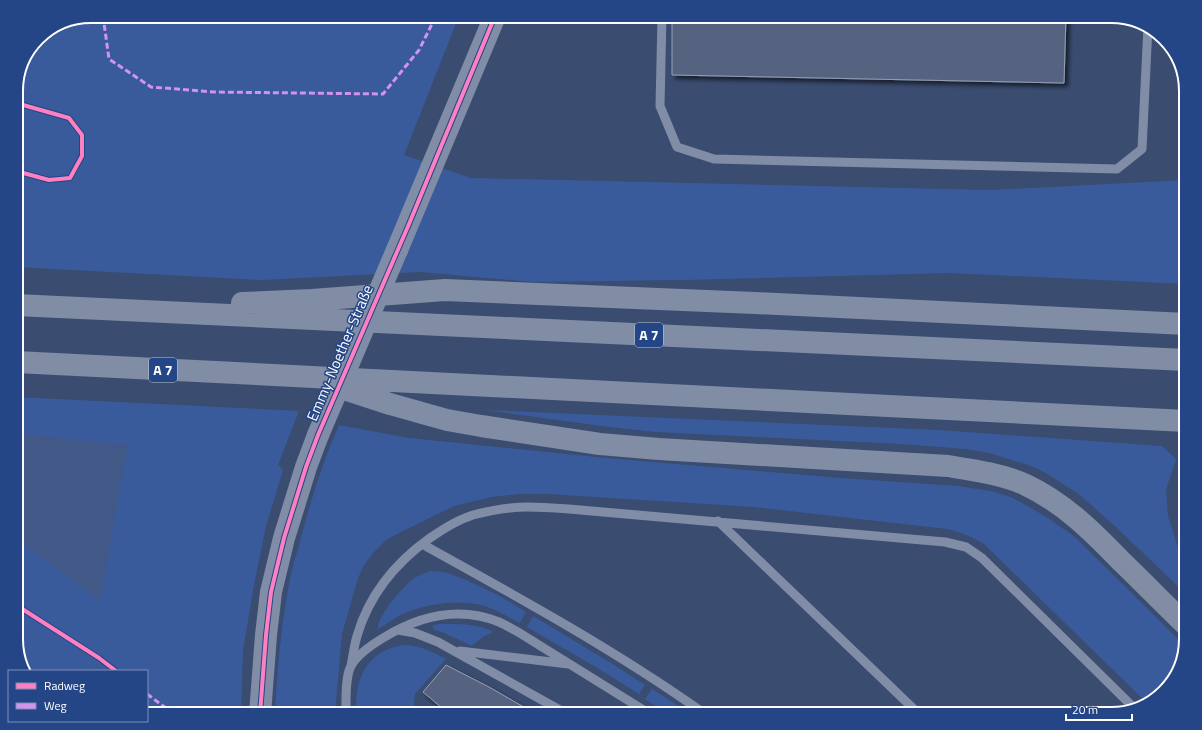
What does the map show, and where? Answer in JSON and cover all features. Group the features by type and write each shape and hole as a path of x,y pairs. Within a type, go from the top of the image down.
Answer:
{"highway":[{"path":"112,310 312,300 445,290 755,303 1179,324"},
{"name":"A 7","path":"23,305 1179,360"},
{"name":"A 7","path":"23,362 1179,420"},
{"path":"309,377 416,412 481,426 600,444 659,449 948,466 973,470 1000,477 1023,484 1047,496 1076,517 1179,618"}],"street":[{"name":"Emmy-Noether-Straße","path":"260,707 265,642 271,592 284,538 306,467 318,435 409,224 492,23"}],"lane":[{"path":"662,23 660,106 677,147 714,159 1117,169 1142,149 1148,34"},
{"path":"346,707 347,686 357,637 366,611 386,578 399,564 422,544 457,521 472,515 496,510 525,507 718,521 945,542 966,547 982,558 1130,704"},
{"path":"718,521 912,707"},
{"path":"422,544 591,639 653,678 695,707"},
{"path":"351,666 366,650 378,641 425,618 455,614 472,615 500,622 639,707"},
{"path":"398,630 415,632 455,651 555,707"},
{"path":"455,651 571,665"}],"shaded area":[{"path":"91,23 456,23 404,155 471,178 990,190 1179,180 1179,284 949,273 685,280 533,282 420,272 262,280 23,267 23,87 25,74 30,61 46,40 57,32 69,27 78,24"},
{"path":"23,397 299,411 278,465 283,470 266,526 243,650 241,707 148,707 148,670 30,670 25,656 23,643"},
{"path":"485,410 939,430 1162,446 1176,459 1166,490 1168,516 1179,551 1179,587 1080,495 1046,473 1031,466 989,453 966,449 901,444 656,432"},
{"path":"339,425 409,438 606,458 841,478 958,486 991,491 1011,497 1048,518 1075,537 1179,640 1177,656 1170,673 1165,680 1159,687 1143,699 984,544 952,530 754,507 547,494 520,494 491,497 454,506 385,541 364,565 358,578 342,634 336,707 275,707 278,665 286,600 291,574 316,485"},
{"path":"23,434 128,445 100,601 23,543"},
{"path":"430,571 444,572 464,579 500,596 526,612 520,623 486,606 462,602 442,603 405,613 378,629 386,609 405,586 416,577"},
{"path":"533,616 645,685 639,694 527,627"},
{"path":"439,624 474,626 493,632 477,641 472,646 435,630 432,627"},
{"path":"410,645 431,651 446,659 415,694 414,707 356,707 357,693 362,674 372,660 386,650 394,647"},
{"path":"652,689 680,707 657,707 645,699"}],"building":[{"path":"672,23 1066,23 1064,83 672,75"},
{"path":"446,665 524,707 441,707 423,692"}],"marked path":[{"path":"104,23 109,59 151,87 214,92 383,94 419,50 432,23"},
{"path":"148,695 165,707"}],"cycle path":[{"path":"261,707 271,592 284,538 306,467 318,435 409,224 492,23"},
{"path":"23,105 69,118 82,135 82,156 70,178 49,180 23,173"},
{"path":"23,609 99,658 115,670"}]}
